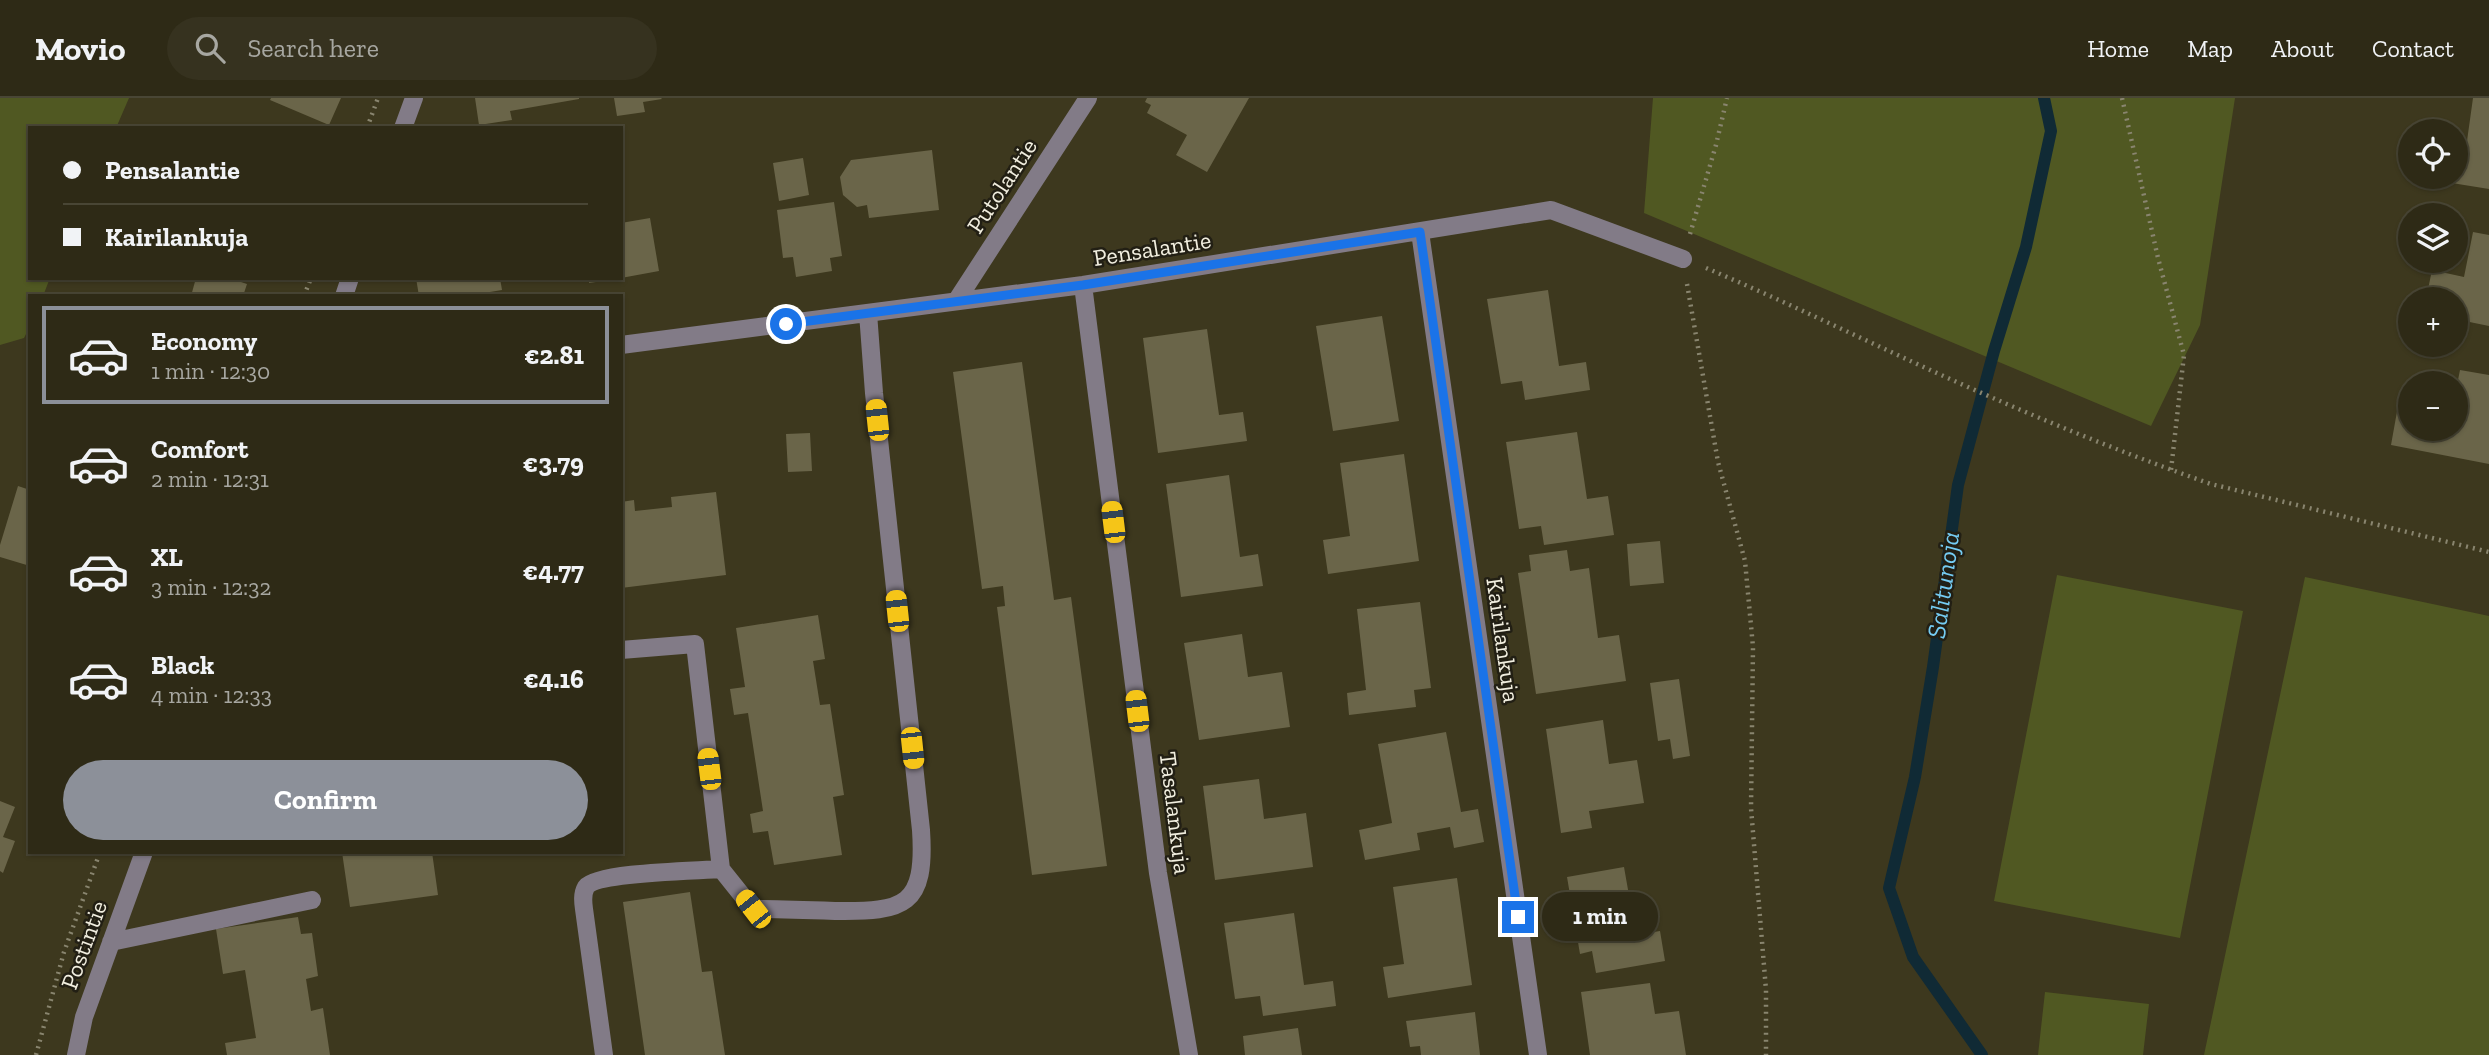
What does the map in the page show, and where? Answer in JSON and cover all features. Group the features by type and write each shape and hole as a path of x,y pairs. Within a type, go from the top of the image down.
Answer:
{"street":[{"path":"404,126 414,98"},
{"name":"Putolantie","path":"957,300 1088,98"},
{"name":"Pensalantie","path":"623,345 1083,285 1551,211 1683,258"},
{"name":"Kairilankuja","path":"1420,232 1538,1055"},
{"name":"Tasalankuja","path":"1083,285 1158,873 1189,1055"},
{"path":"623,650 695,644 721,869 753,909 868,911 894,908 914,891 923,858 921,830 875,406 868,313"},
{"name":"Postintie","path":"76,1055 84,1017 143,854"},
{"path":"604,1055 584,909 584,890 589,884 613,877 721,869"},
{"path":"111,942 312,900"}],"path":[{"path":"368,126 378,98"},
{"path":"1727,98 1683,258 1718,461 1745,562 1753,647 1751,808 1766,990 1766,1054"},
{"path":"2122,98 2158,258 2184,355 2171,470"},
{"path":"1683,258 1992,398 2116,450 2211,484 2489,552"},
{"name":"Postintie","path":"36,1055 64,952 99,854"}],"green space":[{"path":"0,98 129,98 117,126 28,126 28,280 49,280 44,294 28,294 28,330 24,338 0,345"},
{"path":"1653,98 2235,98 2200,325 2151,426 1644,213"},
{"path":"2057,575 2243,611 2180,938 1994,901"},
{"path":"2305,577 2489,616 2489,1055 2204,1055"},
{"path":"2045,992 2149,1004 2143,1055 2038,1055"}],"building":[{"path":"341,98 329,125 270,100"},
{"path":"475,98 579,99 510,111 512,120 479,125"},
{"path":"614,98 662,99 643,102 645,112 617,116"},
{"path":"1147,98 1249,98 1207,172 1176,155 1187,135 1147,113 1151,105 1145,102"},
{"path":"2473,98 2489,98 2489,189 2468,186 2468,134"},
{"path":"932,150 939,210 869,218 867,205 857,207 843,195 840,177 851,160"},
{"path":"803,158 809,195 779,201 773,163"},
{"path":"834,202 842,256 830,258 832,271 796,277 793,257 783,258 777,210"},
{"path":"650,218 659,271 623,278 623,223"},
{"path":"2473,232 2489,235 2489,326 2468,322 2468,287 2428,287 2431,273 2464,277 2465,273 2468,273"},
{"path":"195,280 235,280 247,284 244,294 192,294"},
{"path":"416,280 500,280 502,290 478,294 419,294"},
{"path":"589,280 610,280 589,283"},
{"path":"1548,290 1559,366 1586,362 1590,390 1525,400 1522,381 1501,384 1487,299"},
{"path":"1382,316 1399,421 1333,431 1316,326"},
{"path":"1207,329 1219,415 1243,412 1247,441 1158,453 1143,338"},
{"path":"1022,362 1054,600 1071,597 1107,866 1032,875 997,607 1005,606 1003,586 982,589 953,372"},
{"path":"2468,371 2489,375 2489,464 2391,445 2398,406 2398,441 2468,441"},
{"path":"1577,432 1587,499 1608,496 1614,535 1544,545 1541,526 1519,529 1506,442"},
{"path":"810,433 812,471 788,472 786,434"},
{"path":"1404,454 1419,561 1328,574 1323,540 1350,536 1340,463"},
{"path":"1229,475 1240,557 1258,554 1263,586 1181,597 1166,484"},
{"path":"18,486 28,489 28,565 0,557 0,545"},
{"path":"716,492 726,575 623,588 623,502 634,500 635,511 672,507 671,497"},
{"path":"1660,541 1664,583 1630,586 1627,544"},
{"path":"1567,550 1570,571 1589,568 1598,638 1619,635 1626,681 1536,694 1518,573 1531,571 1529,555"},
{"path":"1420,602 1431,688 1414,690 1416,707 1349,715 1347,693 1366,690 1357,609"},
{"path":"818,615 825,659 813,661 820,705 830,704 844,795 833,797 842,855 774,865 768,831 753,833 750,814 763,811 748,713 734,715 730,689 745,687 736,628"},
{"path":"1242,634 1248,677 1282,672 1290,727 1199,740 1184,643"},
{"path":"1679,679 1690,756 1673,759 1670,739 1658,741 1650,683"},
{"path":"1603,720 1609,764 1637,760 1644,803 1589,811 1592,828 1561,833 1546,729"},
{"path":"1446,732 1461,812 1478,809 1484,842 1454,848 1450,827 1417,833 1420,850 1365,860 1359,830 1392,823 1378,744"},
{"path":"1259,779 1264,819 1306,813 1313,867 1215,880 1203,786"},
{"path":"0,801 15,807 3,837 15,841 3,873 0,871"},
{"path":"342,854 432,854 438,895 350,907"},
{"path":"1624,867 1636,935 1660,931 1665,961 1596,973 1592,951 1580,954 1567,877"},
{"path":"1457,878 1472,985 1388,998 1383,967 1404,964 1393,887"},
{"path":"690,892 702,972 712,971 725,1055 645,1055 623,902"},
{"path":"1294,913 1304,985 1333,981 1336,1006 1263,1016 1260,996 1235,999 1224,923"},
{"path":"298,917 301,934 312,933 318,976 306,979 311,1011 323,1008 330,1055 227,1055 225,1043 256,1038 245,970 223,974 216,929"},
{"path":"1650,983 1655,1014 1679,1011 1686,1055 1590,1055 1581,992"},
{"path":"1475,1012 1480,1055 1421,1055 1420,1046 1410,1047 1406,1021"},
{"path":"1298,1028 1302,1055 1245,1055 1243,1036"}],"waterway":[{"name":"Salitunoja","path":"1982,1055 1913,957 1889,888 1915,777 1958,485 1994,351 2026,247 2051,131 2044,98"}],"route":[{"path":"786,324 1083,285 1420,232 1518,917"}]}
